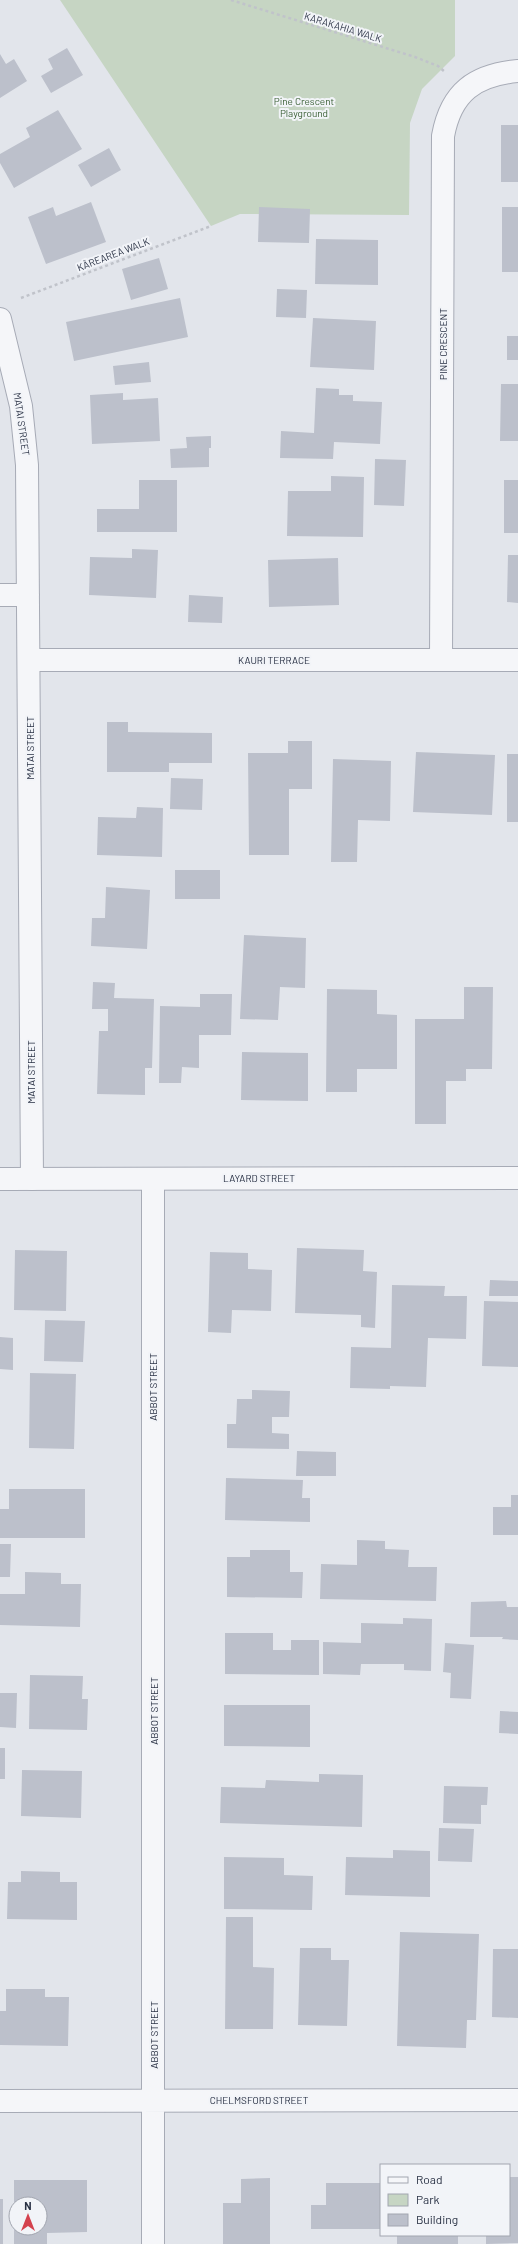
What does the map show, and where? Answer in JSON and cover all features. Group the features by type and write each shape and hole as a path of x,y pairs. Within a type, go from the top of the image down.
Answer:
{"street":[{"name":"PINE CRESCENT","path":"441,660 444,136 447,117 456,101 468,88 483,78 501,73 518,72"},
{"name":"MATAI STREET","path":"0,319 21,406 26,458 29,660 32,1179"},
{"path":"0,595 28,595"},
{"name":"KAURI TERRACE","path":"29,660 518,660"},
{"name":"ABBOT STREET","path":"153,1178 153,2244"},
{"name":"LAYARD STREET","path":"0,1179 518,1178"},
{"name":"CHELMSFORD STREET","path":"0,2101 518,2100"}],"path":[{"name":"KARAKAHIA WALK","path":"231,0 415,57 438,66 448,75"},
{"name":"KĀREAREA WALK","path":"20,298 211,226"}],"green space":[{"name":"Pine Crescent Playground","path":"60,0 455,0 455,56 422,89 410,123 409,215 240,214 211,226"}],"building":[{"path":"67,48 83,75 51,93 41,76 53,69 48,59"},
{"path":"0,54 6,64 14,59 27,81 0,98"},
{"path":"58,110 82,149 14,188 0,163 0,154 30,137 26,128"},
{"path":"501,125 518,125 518,182 501,182"},
{"path":"109,148 121,170 91,187 78,165"},
{"path":"91,202 106,242 46,264 28,217 53,207 56,216"},
{"path":"259,207 310,209 309,243 258,242"},
{"path":"502,207 518,207 518,272 502,272"},
{"path":"316,239 378,240 378,285 315,284"},
{"path":"159,258 168,289 131,300 122,269"},
{"path":"277,289 307,290 306,318 276,317"},
{"path":"180,298 188,337 74,361 66,322"},
{"path":"313,318 376,321 374,370 310,367"},
{"path":"507,336 518,336 518,360 507,360"},
{"path":"149,362 151,382 115,385 113,366"},
{"path":"501,384 518,384 518,441 500,441"},
{"path":"316,388 339,389 339,395 353,395 353,401 382,402 380,444 334,442 333,459 280,458 281,431 314,433"},
{"path":"123,393 123,400 158,398 160,441 92,444 90,395"},
{"path":"211,436 211,448 209,448 209,467 171,468 170,449 187,448 186,437"},
{"path":"375,459 406,460 404,506 374,505"},
{"path":"331,476 364,477 363,537 287,536 288,491 331,491"},
{"path":"139,480 177,480 177,532 97,532 97,509 139,509"},
{"path":"504,480 518,480 518,533 504,533"},
{"path":"132,549 158,550 156,598 89,595 90,557 132,558"},
{"path":"508,555 518,555 518,603 507,602"},
{"path":"338,558 339,605 269,607 268,560"},
{"path":"189,595 223,597 222,623 188,622"},
{"path":"107,722 128,722 128,732 212,733 212,763 169,763 169,772 107,772"},
{"path":"288,741 312,741 312,789 289,789 289,855 249,855 248,753 288,753"},
{"path":"416,752 495,755 492,815 413,812"},
{"path":"507,754 518,754 518,822 507,822"},
{"path":"333,759 391,761 390,821 358,820 357,862 331,862"},
{"path":"171,778 203,779 202,810 170,809"},
{"path":"137,807 163,808 162,857 97,855 98,817 136,818"},
{"path":"175,870 220,870 220,899 175,899"},
{"path":"106,887 150,890 147,949 91,946 92,918 105,918"},
{"path":"244,935 306,938 305,988 280,987 278,1020 240,1019"},
{"path":"93,982 115,983 114,998 154,999 152,1068 145,1068 145,1095 97,1094 99,1031 108,1031 108,1009 92,1009"},
{"path":"464,987 493,987 492,1069 466,1069 466,1081 446,1081 446,1124 415,1124 415,1019 464,1019"},
{"path":"327,989 377,990 377,1014 397,1015 397,1069 357,1069 357,1092 326,1092"},
{"path":"200,994 232,994 231,1035 199,1035 199,1068 182,1067 181,1083 159,1083 160,1006 200,1007"},
{"path":"242,1052 308,1053 308,1101 241,1100"},
{"path":"297,1248 364,1250 363,1271 377,1272 375,1328 361,1327 361,1315 295,1313"},
{"path":"15,1250 67,1251 66,1311 14,1310"},
{"path":"210,1252 248,1253 248,1269 272,1270 271,1311 232,1310 231,1333 208,1332"},
{"path":"490,1280 518,1281 518,1296 489,1296"},
{"path":"392,1285 445,1286 444,1296 467,1296 466,1339 428,1338 426,1387 390,1386 390,1389 350,1388 351,1347 391,1348"},
{"path":"484,1301 518,1302 518,1367 482,1366"},
{"path":"45,1320 85,1321 83,1362 44,1361"},
{"path":"0,1337 13,1338 13,1370 0,1369"},
{"path":"30,1373 76,1374 74,1449 29,1448"},
{"path":"252,1390 290,1391 289,1417 272,1417 272,1433 289,1434 289,1449 227,1448 227,1424 236,1424 237,1399 252,1399"},
{"path":"297,1451 336,1452 336,1476 296,1476"},
{"path":"226,1478 303,1480 302,1498 310,1498 310,1522 225,1520"},
{"path":"9,1489 85,1489 85,1538 0,1538 0,1509 9,1509"},
{"path":"511,1495 518,1495 518,1535 493,1535 493,1507 511,1507"},
{"path":"357,1540 385,1541 385,1549 409,1550 408,1567 437,1567 436,1601 320,1599 321,1564 357,1565"},
{"path":"0,1544 11,1544 10,1577 0,1577"},
{"path":"250,1550 290,1550 290,1572 303,1572 302,1598 227,1597 227,1557 250,1557"},
{"path":"25,1572 61,1573 61,1584 81,1584 80,1627 0,1625 0,1594 25,1594"},
{"path":"506,1601 507,1607 518,1607 518,1640 502,1639 503,1637 470,1637 471,1602"},
{"path":"403,1618 432,1619 431,1671 404,1670 404,1664 361,1664 360,1675 323,1674 323,1642 361,1643 361,1623 403,1624"},
{"path":"225,1633 273,1633 273,1650 291,1650 291,1640 319,1640 319,1675 225,1674"},
{"path":"445,1643 474,1645 471,1699 450,1698 451,1673 443,1672"},
{"path":"30,1675 83,1676 82,1699 88,1699 87,1730 29,1729"},
{"path":"0,1693 17,1693 16,1728 0,1727"},
{"path":"224,1705 310,1705 310,1747 224,1746"},
{"path":"500,1711 518,1712 518,1734 499,1733"},
{"path":"0,1748 5,1748 5,1779 0,1779"},
{"path":"22,1770 82,1771 81,1818 21,1816"},
{"path":"319,1774 363,1775 362,1827 220,1823 221,1787 265,1788 266,1780 319,1782"},
{"path":"444,1786 488,1787 487,1805 481,1805 481,1824 443,1823"},
{"path":"439,1828 474,1829 472,1862 438,1861"},
{"path":"393,1850 430,1851 430,1897 345,1895 346,1857 393,1858"},
{"path":"224,1857 284,1858 284,1875 313,1876 312,1910 224,1909"},
{"path":"21,1871 60,1872 60,1882 77,1882 77,1920 7,1919 8,1882 21,1882"},
{"path":"226,1917 253,1917 253,1967 274,1968 273,2029 225,2029"},
{"path":"400,1932 479,1934 476,2020 467,2020 466,2048 397,2046"},
{"path":"300,1948 331,1948 331,1960 349,1960 347,2026 298,2025"},
{"path":"493,1949 518,1949 518,2018 492,2017"},
{"path":"6,1989 45,1989 45,1997 69,1997 68,2046 0,2045 0,2011 6,2011"},
{"path":"510,2177 518,2177 518,2243 486,2244 486,2236 510,2236"},
{"path":"270,2178 270,2244 223,2244 223,2203 241,2203 241,2179"},
{"path":"14,2180 87,2180 87,2232 48,2233 48,2196 14,2196"},
{"path":"326,2183 380,2183 380,2229 311,2229 311,2205 326,2205"},
{"path":"0,2199 3,2199 3,2244 0,2244"},
{"path":"14,2236 47,2236 47,2244 14,2244"},
{"path":"397,2236 458,2236 458,2244 397,2244"}]}
